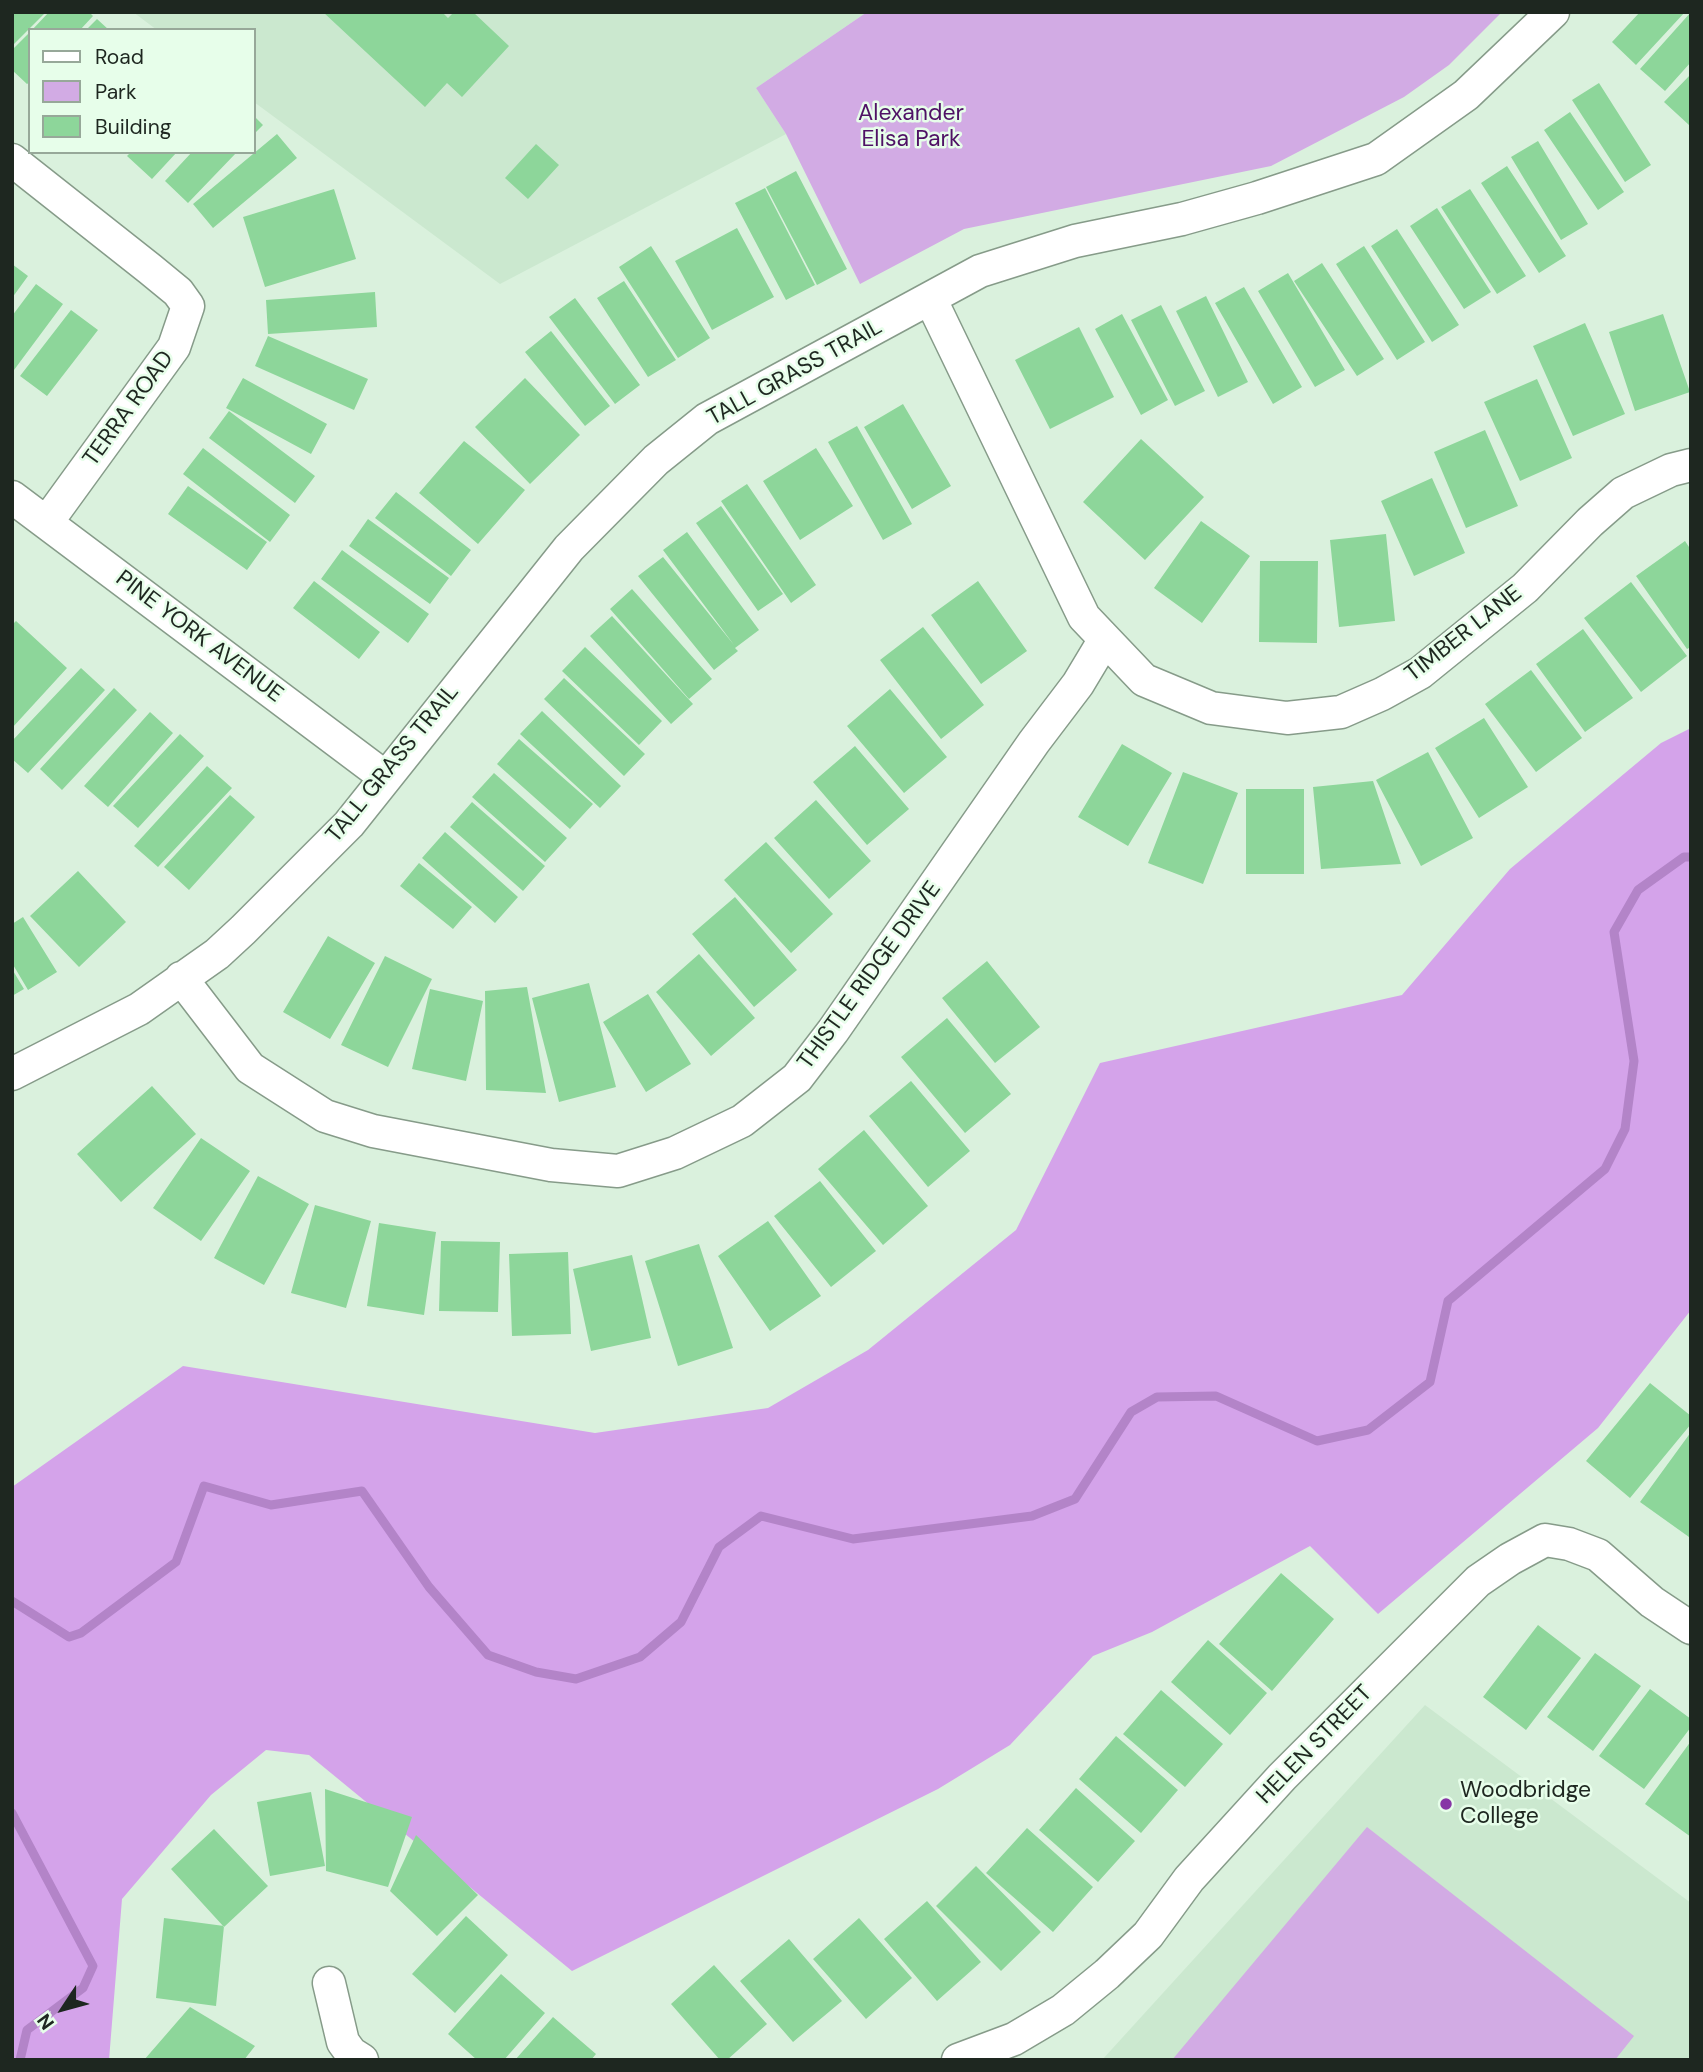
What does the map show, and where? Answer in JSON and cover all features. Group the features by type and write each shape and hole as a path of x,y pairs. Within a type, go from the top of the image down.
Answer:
{"street":[{"name":"TALL GRASS TRAIL","path":"12,1074 139,1009 243,930 349,824 569,548 656,460 707,419 931,300 980,271 1026,254 1182,219 1310,183 1377,159 1466,95 1553,12"},
{"name":"TERRA ROAD","path":"12,160 157,274 178,292 188,306 174,347 47,522"},
{"name":"TIMBER LANE","path":"931,300 1084,617 1144,680 1211,708 1287,718 1341,712 1420,673 1525,588 1590,522 1623,494 1671,470 1691,465"},
{"name":"PINE YORK AVENUE","path":"12,497 385,777"},
{"name":"THISTLE RIDGE DRIVE","path":"181,978 250,1068 326,1116 373,1131 551,1165 618,1171 675,1153 742,1121 797,1078 833,1031 1034,742 1078,684 1105,639"},
{"name":"HELEN STREET","path":"958,2060 1014,2039 1063,2010 1107,1974 1148,1935 1189,1880 1282,1777 1478,1581 1510,1559 1545,1540 1598,1555 1652,1602 1691,1628"},
{"path":"329,1983 343,2042 351,2053 362,2060"}],"shaded area":[{"path":"133,12 867,12 756,88 786,134 500,284 256,103 256,28 154,28"},
{"path":"1691,728 1691,1310 1598,1428 1378,1614 1310,1546 1152,1632 1093,1656 1010,1745 938,1789 572,1971 309,1755 266,1750 211,1795 122,1899 109,2060 12,2060 12,1487 183,1366 595,1433 768,1408 868,1350 1016,1230 1100,1063 1402,995 1510,869 1661,743"},
{"name":"Woodbridge College","path":"1425,1705 1691,1903 1691,2060 1102,2060"}],"green space":[{"name":"Alexander Elisa Park","path":"867,12 1502,12 1449,65 1404,97 1271,166 964,229 860,284 786,134 756,88"},
{"path":"1367,1827 1634,2036 1615,2060 1172,2060"}],"building":[{"path":"12,12 46,12 28,28 12,46"},
{"path":"49,12 89,12 93,16 82,28 34,28"},
{"path":"323,12 442,12 448,18 454,12 473,12 509,46 462,97 447,83 425,107"},
{"path":"1640,12 1685,12 1636,65 1612,42"},
{"path":"1691,12 1691,62 1665,91 1640,69"},
{"path":"97,19 107,28 88,28"},
{"path":"28,34 27,84 12,70 12,50"},
{"path":"1691,74 1691,123 1689,125 1664,102"},
{"path":"1599,83 1651,165 1625,182 1572,100"},
{"path":"1570,112 1624,192 1598,210 1544,130"},
{"path":"256,118 263,125 256,132"},
{"path":"277,134 297,158 213,228 193,204"},
{"path":"1538,141 1588,224 1561,240 1511,157"},
{"path":"536,144 559,165 528,199 505,178"},
{"path":"129,154 175,154 152,179 127,156"},
{"path":"190,154 235,154 188,203 165,181"},
{"path":"1507,166 1566,256 1539,273 1481,183"},
{"path":"796,171 847,269 817,285 766,187"},
{"path":"765,188 815,285 786,300 735,203"},
{"path":"334,189 356,259 265,287 243,217"},
{"path":"1470,189 1526,276 1497,294 1441,207"},
{"path":"1437,208 1491,292 1464,309 1410,226"},
{"path":"737,228 774,297 712,330 675,261"},
{"path":"1397,229 1459,325 1432,342 1371,246"},
{"path":"651,246 710,338 678,358 619,267"},
{"path":"1364,246 1425,342 1397,360 1336,264"},
{"path":"1322,263 1384,359 1357,376 1294,281"},
{"path":"12,264 28,276 12,298"},
{"path":"1288,273 1345,370 1315,387 1258,291"},
{"path":"624,281 676,360 648,377 597,298"},
{"path":"36,284 63,304 14,370 12,316"},
{"path":"1244,287 1302,387 1273,404 1215,303"},
{"path":"375,292 377,327 268,334 266,300"},
{"path":"1206,296 1248,382 1218,397 1176,311"},
{"path":"575,298 640,385 615,404 549,317"},
{"path":"1161,305 1205,391 1175,406 1131,320"},
{"path":"71,310 98,330 47,396 20,376"},
{"path":"1122,314 1168,400 1141,415 1095,329"},
{"path":"1663,314 1690,392 1635,411 1609,332"},
{"path":"1585,323 1625,414 1573,436 1533,346"},
{"path":"1079,327 1114,397 1050,429 1015,360"},
{"path":"551,331 610,406 585,426 525,352"},
{"path":"268,336 368,379 354,410 255,366"},
{"path":"243,378 327,424 311,454 226,408"},
{"path":"525,378 580,435 530,484 475,427"},
{"path":"1537,379 1572,458 1520,481 1484,402"},
{"path":"903,404 951,486 912,509 864,427"},
{"path":"229,411 315,476 295,503 209,438"},
{"path":"857,426 912,524 883,540 828,442"},
{"path":"1485,430 1518,506 1466,528 1434,452"},
{"path":"1141,439 1204,497 1145,560 1083,502"},
{"path":"464,441 525,490 478,544 419,493"},
{"path":"203,448 290,515 270,542 183,474"},
{"path":"816,448 853,506 800,540 763,481"},
{"path":"1432,478 1465,553 1414,576 1381,501"},
{"path":"747,484 816,585 791,603 721,501"},
{"path":"188,486 267,542 247,570 168,514"},
{"path":"396,492 471,550 451,576 375,518"},
{"path":"721,506 783,594 758,611 696,523"},
{"path":"368,519 449,578 430,604 349,546"},
{"path":"1201,521 1250,556 1202,623 1154,588"},
{"path":"687,532 759,630 735,648 738,651 714,670 638,576 663,557 734,645 663,550"},
{"path":"1386,534 1395,621 1339,627 1330,540"},
{"path":"1685,541 1691,550 1691,647 1687,649 1636,576"},
{"path":"342,550 429,614 408,643 321,579"},
{"path":"1260,561 1318,561 1317,643 1259,642"},
{"path":"314,581 380,632 359,659 293,608"},
{"path":"978,581 1027,651 981,684 931,615"},
{"path":"1631,582 1687,656 1641,692 1584,618"},
{"path":"632,589 712,679 689,699 610,609"},
{"path":"612,616 693,704 671,724 590,636"},
{"path":"16,621 67,668 12,728 12,625"},
{"path":"923,627 984,705 941,739 880,660"},
{"path":"1583,629 1633,698 1585,732 1536,664"},
{"path":"585,647 662,721 639,745 562,671"},
{"path":"81,668 105,690 28,773 12,759 12,741"},
{"path":"1531,670 1582,738 1536,772 1485,704"},
{"path":"564,678 645,754 624,776 544,699"},
{"path":"114,688 137,710 62,790 40,769"},
{"path":"890,689 947,757 904,793 847,726"},
{"path":"542,711 621,786 600,808 520,734"},
{"path":"150,712 173,733 108,807 84,786"},
{"path":"1484,718 1528,787 1479,818 1435,748"},
{"path":"180,734 204,756 138,828 113,806"},
{"path":"519,739 593,804 570,829 497,764"},
{"path":"1122,744 1172,773 1128,846 1078,817"},
{"path":"855,746 909,809 867,845 813,782"},
{"path":"1428,752 1473,838 1421,866 1376,780"},
{"path":"207,766 232,788 158,867 134,846"},
{"path":"1183,772 1238,793 1203,884 1148,863"},
{"path":"494,773 567,838 545,862 472,797"},
{"path":"1373,781 1401,864 1321,869 1313,787"},
{"path":"1246,789 1304,789 1304,874 1246,874"},
{"path":"230,795 255,817 189,890 164,867"},
{"path":"816,800 871,861 829,899 774,838"},
{"path":"472,802 545,866 523,891 450,827"},
{"path":"445,832 518,897 495,923 422,858"},
{"path":"766,842 833,914 791,953 724,880"},
{"path":"419,863 472,907 453,929 400,886"},
{"path":"78,871 126,922 79,967 30,916"},
{"path":"735,897 797,970 754,1007 692,934"},
{"path":"23,917 57,972 28,990 12,963 12,924"},
{"path":"328,936 375,963 330,1039 283,1012"},
{"path":"699,954 755,1018 711,1056 656,992"},
{"path":"385,956 432,979 388,1067 341,1045"},
{"path":"987,961 1040,1027 995,1063 942,998"},
{"path":"12,969 24,989 12,996"},
{"path":"589,983 616,1087 559,1102 532,998"},
{"path":"527,987 546,1093 486,1090 485,991"},
{"path":"430,989 483,1001 466,1081 412,1069"},
{"path":"648,994 691,1064 646,1092 603,1022"},
{"path":"947,1018 1011,1094 965,1133 901,1057"},
{"path":"911,1081 970,1151 928,1187 869,1116"},
{"path":"152,1086 196,1134 121,1202 77,1154"},
{"path":"864,1130 928,1206 883,1245 818,1169"},
{"path":"201,1138 250,1171 201,1241 153,1208"},
{"path":"258,1176 309,1204 264,1285 214,1258"},
{"path":"820,1181 876,1251 831,1287 774,1216"},
{"path":"315,1205 371,1221 346,1308 291,1293"},
{"path":"768,1221 821,1296 770,1331 718,1256"},
{"path":"379,1223 436,1232 424,1315 367,1306"},
{"path":"441,1241 500,1242 498,1312 439,1311"},
{"path":"699,1244 733,1348 678,1366 645,1261"},
{"path":"568,1252 571,1334 512,1336 509,1254"},
{"path":"632,1255 651,1338 591,1351 573,1269"},
{"path":"1650,1383 1691,1416 1691,1424 1630,1498 1586,1461"},
{"path":"1691,1432 1691,1534 1689,1537 1640,1502"},
{"path":"1281,1573 1334,1619 1272,1691 1219,1644"},
{"path":"1538,1625 1581,1658 1526,1730 1483,1697"},
{"path":"1208,1640 1267,1693 1230,1735 1171,1682"},
{"path":"1595,1653 1641,1686 1593,1751 1547,1717"},
{"path":"1650,1689 1691,1719 1691,1727 1644,1789 1599,1756"},
{"path":"1161,1690 1223,1744 1185,1787 1123,1734"},
{"path":"1116,1736 1178,1790 1141,1833 1079,1779"},
{"path":"1691,1741 1691,1837 1645,1804"},
{"path":"1076,1788 1135,1841 1098,1882 1039,1830"},
{"path":"325,1789 412,1817 388,1887 326,1871"},
{"path":"311,1792 325,1866 270,1876 257,1802"},
{"path":"1027,1828 1093,1887 1053,1932 986,1873"},
{"path":"214,1829 268,1886 224,1927 171,1869"},
{"path":"416,1835 478,1895 437,1936 390,1891"},
{"path":"976,1866 1041,1932 1001,1971 936,1906"},
{"path":"927,1901 981,1962 937,2001 884,1939"},
{"path":"466,1916 508,1955 455,2013 412,1974"},
{"path":"164,1918 224,1926 216,2006 156,1998"},
{"path":"859,1918 912,1978 866,2019 813,1959"},
{"path":"789,1939 842,2001 793,2042 740,1981"},
{"path":"714,1965 767,2024 727,2060 720,2060 671,2004"},
{"path":"501,1974 545,2013 504,2060 477,2060 448,2034"},
{"path":"190,2007 255,2046 244,2060 144,2060"},
{"path":"553,2017 596,2054 591,2060 515,2060"}],"waterway":[{"path":"12,1601 69,1637 81,1633 176,1562 204,1486 271,1505 362,1491 429,1587 488,1655 536,1672 576,1679 640,1657 681,1622 719,1547 761,1516 853,1539 1032,1516 1075,1499 1131,1412 1157,1397 1216,1396 1317,1441 1368,1430 1430,1382 1448,1301 1605,1169 1625,1129 1634,1061 1614,932 1638,890 1684,857 1691,857"},
{"path":"12,1813 93,1966 83,1988 27,2030 20,2060"}],"place":[{"name":"Woodbridge College","path":"1446,1804"}]}
